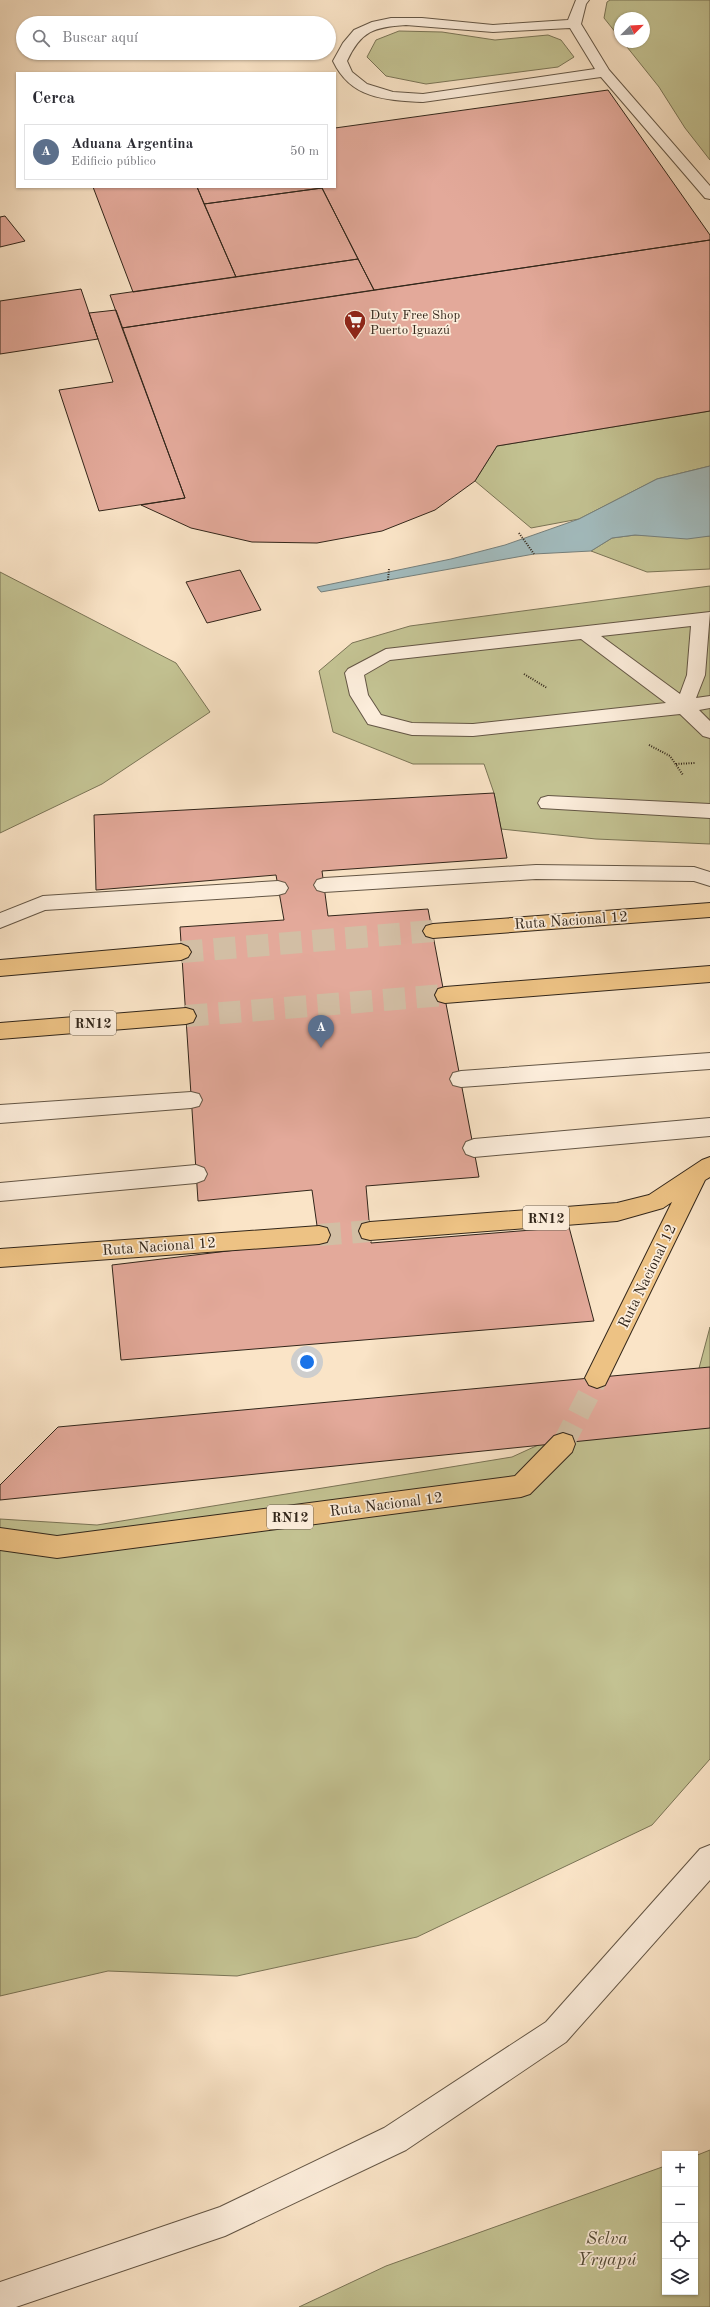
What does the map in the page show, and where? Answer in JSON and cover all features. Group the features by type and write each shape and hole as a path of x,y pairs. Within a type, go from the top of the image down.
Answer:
{"highway":[{"name":"Ruta Nacional 12","path":"432,931 710,910"},
{"path":"0,968 181,952"},
{"path":"445,995 710,974"},
{"name":"RN12","path":"0,1030 186,1016"},
{"name":"Ruta Nacional 12","path":"370,1231 616,1212 655,1202 704,1171"},
{"name":"Ruta Nacional 12","path":"597,1378 704,1171"},
{"name":"Ruta Nacional 12","path":"0,1258 319,1235"},
{"name":"Ruta Nacional 12","path":"0,1540 57,1547 521,1486 564,1444"}],"lane":[{"path":"583,0 580,3 574,24 604,72 710,195"},
{"path":"574,24 482,28 421,22 385,23 364,29 351,39 340,61 347,76 365,88 395,97 422,98 604,72"},
{"path":"684,707 696,675 705,619 585,634 386,655 354,673 359,695 375,720 412,729 473,730 684,707 710,702"},
{"path":"585,634 684,707 710,732"},
{"path":"548,803 710,811"},
{"path":"324,885 536,872 694,874 710,879"},
{"path":"0,921 43,903 278,888"},
{"path":"461,1079 710,1061"},
{"path":"0,1114 191,1100"},
{"path":"474,1148 710,1127"},
{"path":"0,1192 196,1174"},
{"path":"0,2297 224,2221 395,2140 556,2032 710,1859"}],"path":[{"path":"519,532 534,554"},
{"path":"388,580 389,569"},
{"path":"675,764 696,763"}],"green space":[{"path":"610,0 710,0 710,160 685,128 659,87 628,48 650,48 650,12 614,12 614,30 604,18 607,2"},
{"path":"399,31 442,32 495,40 548,35 561,40 574,57 558,67 426,84 386,76 367,57 376,40"},
{"path":"710,411 710,466 657,479 579,519 531,528 475,481 497,446"},
{"path":"635,535 710,536 710,569 647,572 591,551 612,538"},
{"path":"0,572 176,663 210,712 102,784 0,833"},
{"path":"710,586 710,844 596,839 501,829 494,793 484,764 413,764 333,732 319,671 352,643 410,626"},
{"path":"710,1327 710,1759 652,1825 417,1937 237,1976 108,1971 0,1996 0,1519 97,1525 512,1457 698,1372"},
{"name":"Selva Yryapú","path":"710,2150 710,2307 299,2307 386,2266 662,2167 662,2295 698,2295 698,2155"}],"water":[{"path":"710,466 710,536 687,539 635,535 612,538 591,551 534,554 321,592 317,587 451,559 505,545 579,519 657,479"}],"building":[{"path":"608,90 710,235 710,240 374,290 322,188 336,188 336,128"},
{"path":"93,188 197,188 236,277 133,292"},
{"path":"197,188 322,188 204,204"},
{"path":"322,188 358,259 236,277 204,204"},
{"path":"5,216 25,241 0,247 0,217"},
{"path":"710,240 710,411 497,446 475,481 435,510 382,531 317,543 252,542 191,528 141,505 185,498 122,328"},
{"path":"358,259 374,290 122,328 110,295"},
{"path":"81,289 98,339 0,354 0,301"},
{"path":"116,310 185,498 99,511 59,390 113,382 89,313"},
{"path":"240,570 261,610 207,623 186,582"},
{"path":"494,793 507,858 322,871 328,916 428,909 479,1177 366,1186 371,1243 569,1227 594,1321 121,1360 112,1265 319,1240 312,1190 198,1201 180,927 284,920 276,875 96,890 94,815"},
{"path":"710,1367 710,1428 0,1500 0,1485 58,1427"}],"tunnel":[{"path":"181,952 433,931"},
{"path":"186,1016 445,995"},
{"path":"319,1235 370,1231"},
{"path":"563,1444 597,1378"}],"place":[{"name":"Duty Free Shop Puerto Iguazú","path":"355,340"},
{"name":"Aduana Argentina","path":"321,1048"}]}
